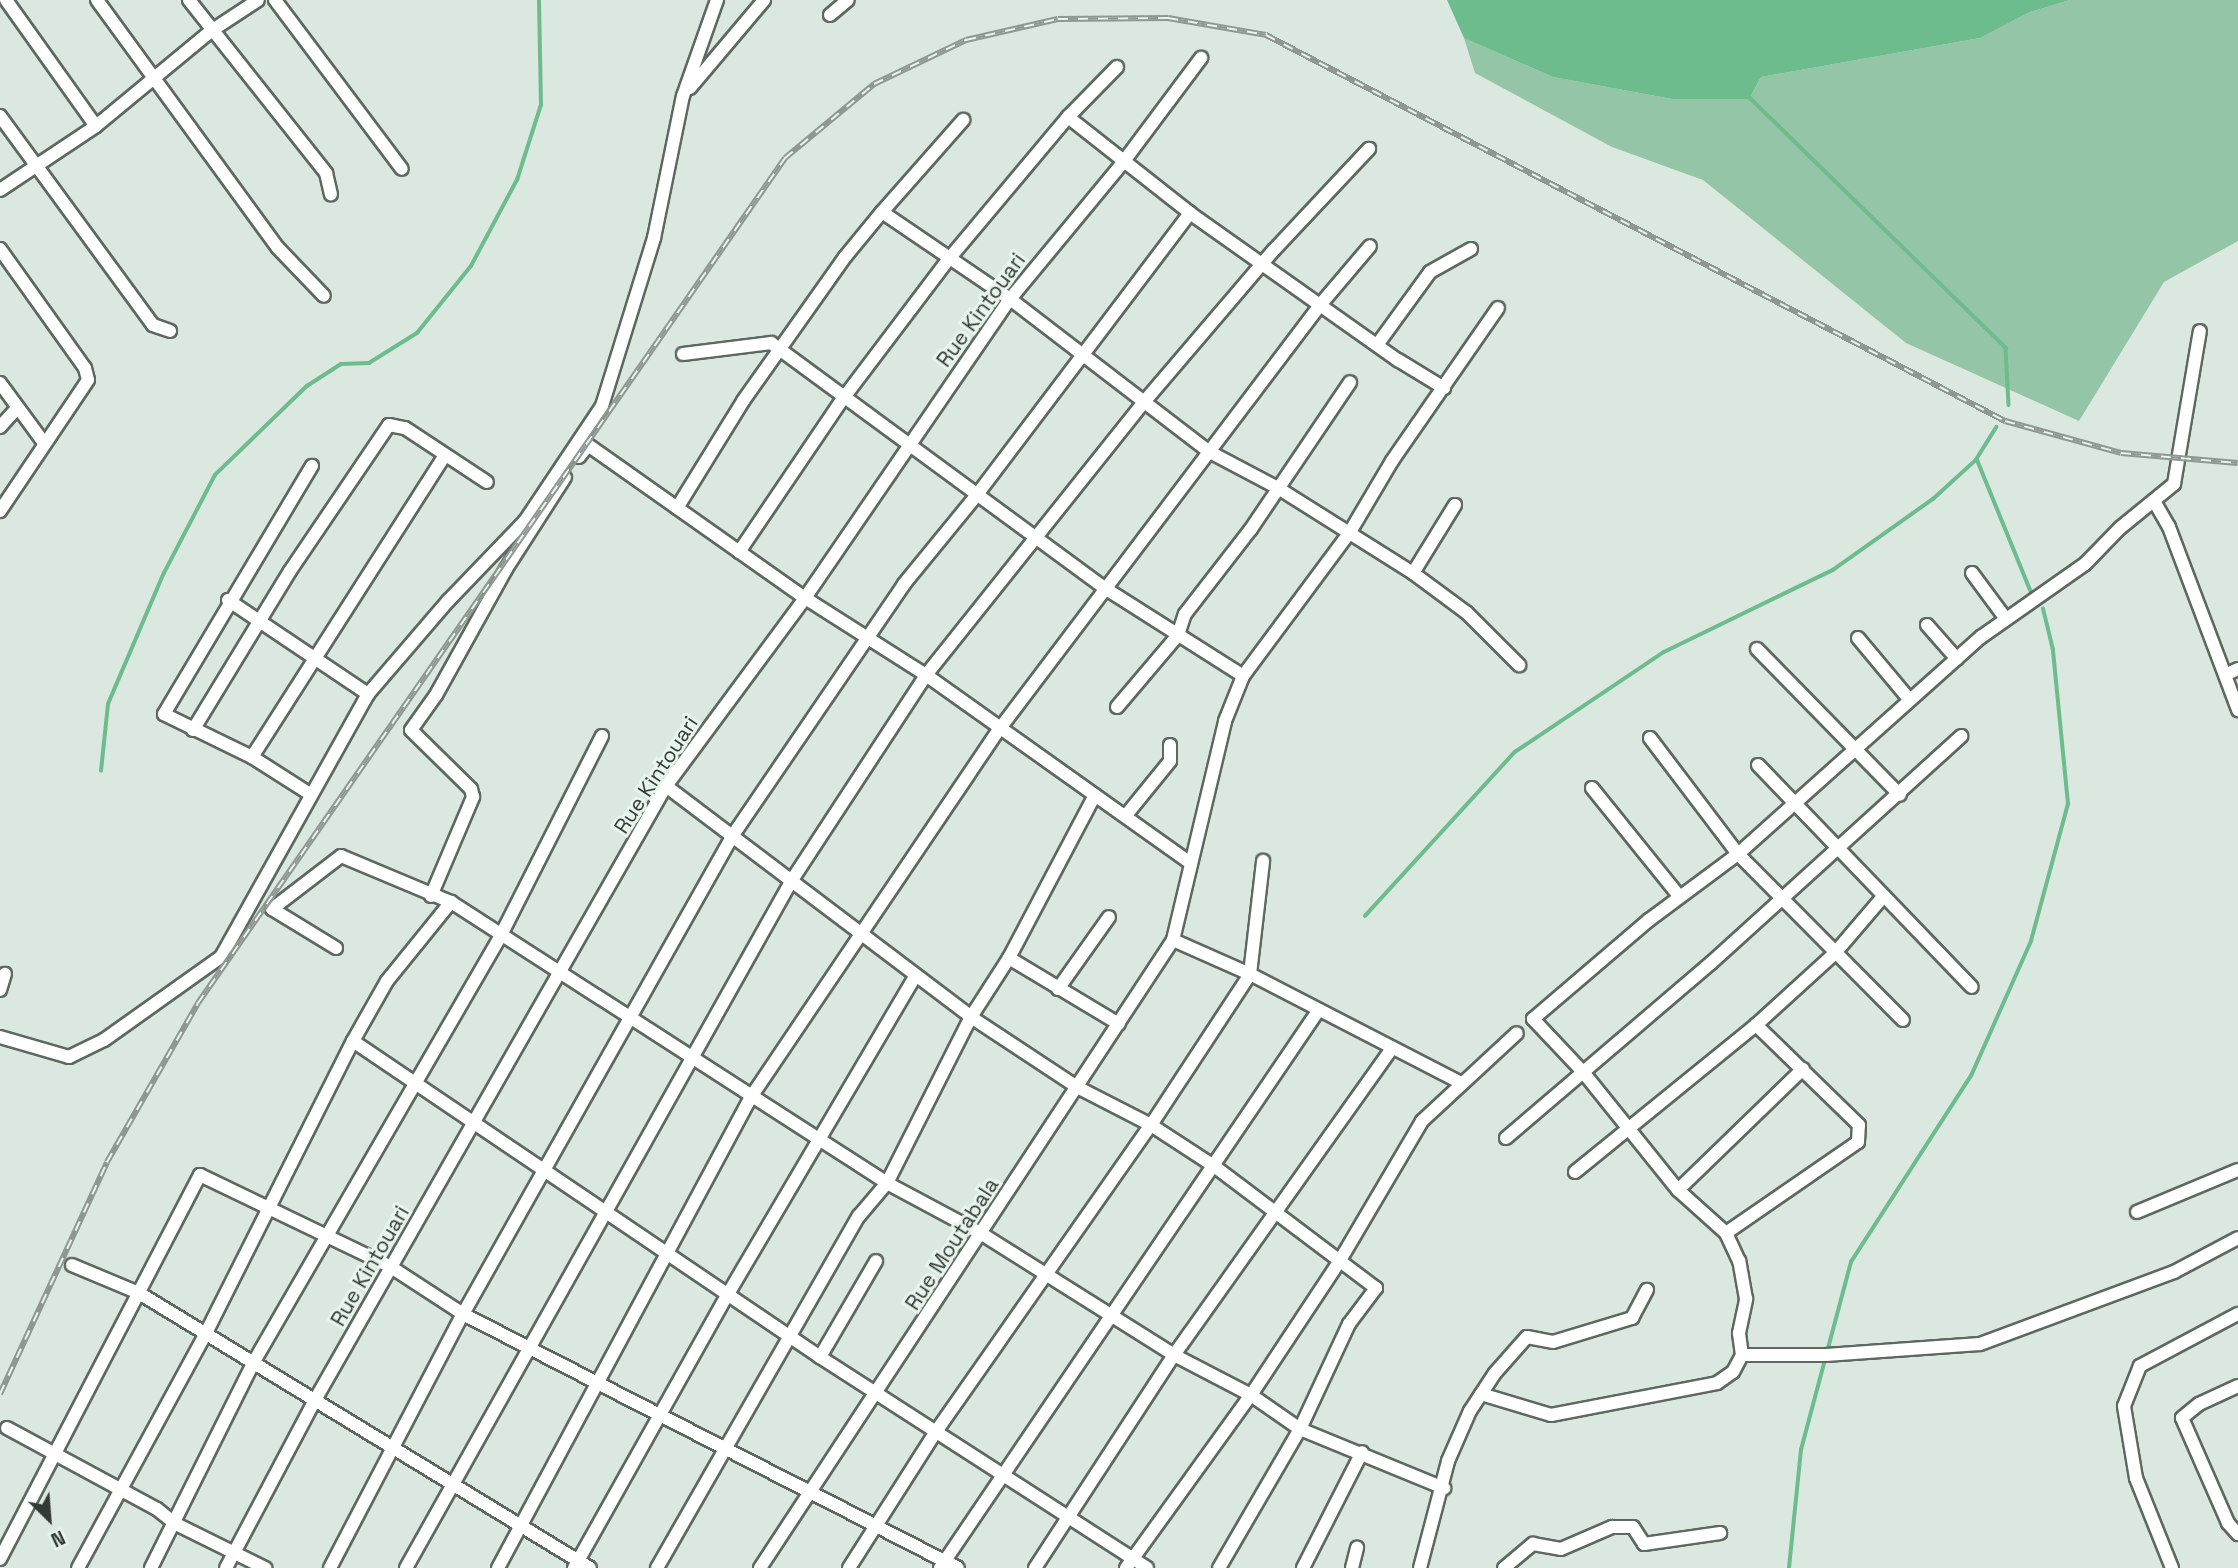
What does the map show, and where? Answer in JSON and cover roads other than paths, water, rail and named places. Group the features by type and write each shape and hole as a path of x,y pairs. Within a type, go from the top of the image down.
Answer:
{"street":[{"path":"6,0 96,126"},
{"path":"97,0 278,248 324,296"},
{"path":"189,0 211,32 326,173 331,194"},
{"path":"0,190 96,126 211,32 258,0"},
{"path":"275,0 402,169"},
{"path":"0,1037 69,1057 104,1040 221,957 310,794 368,695 448,601 525,521 602,406 654,238 683,96 717,0"},
{"path":"683,96 764,0"},
{"path":"830,15 848,0"},
{"name":"Rue Kintouari","path":"226,1568 315,1401 666,786 805,598 1010,299 1124,161 1201,58"},
{"path":"739,552 842,400 948,260 1068,117 1117,67"},
{"path":"0,117 153,326 170,331"},
{"path":"1068,117 1190,213 1377,345 1444,388"},
{"path":"677,508 779,350 882,212 963,120"},
{"path":"406,1568 453,1487 527,1347 693,1060 792,880 926,675 1038,540 1144,402 1262,264 1369,149"},
{"path":"882,212 948,260 1010,299 1083,358 1208,451 1278,488 1413,573 1467,613 1519,665"},
{"path":"331,1568 463,1314 733,835 904,584 1083,358 1190,213"},
{"path":"498,1568 751,1097 1000,727 1320,305 1370,246"},
{"path":"1377,345 1430,272 1471,249"},
{"path":"0,250 85,368 88,380 0,511"},
{"name":"Rue Moutabala","path":"760,1568 1173,940 1225,721 1243,676 1350,532 1392,461 1498,308"},
{"path":"1480,1394 1536,1412 1561,1414 1717,1383 1733,1372 1742,1355 1740,1333 1746,1288 1726,1233 1678,1190 1583,1072 1533,1019 1679,897 1738,855 1909,699 2007,619 2085,564 2174,484 2182,459 2200,331"},
{"path":"683,354 765,341 842,400 910,444 976,496 1104,587 1243,676"},
{"path":"1117,706 1178,635 1185,614 1278,488 1350,382"},
{"path":"0,383 44,443"},
{"path":"0,427 17,408"},
{"path":"193,730 262,621 290,571 389,425 405,428 444,457 487,482"},
{"path":"431,896 473,797 471,789 411,730 436,695 506,569 588,445 805,598 926,675 1095,795 1127,814 1191,863"},
{"path":"252,757 444,457"},
{"path":"310,794 252,757 164,714 228,600 312,466"},
{"path":"2154,500 2169,527 2238,710"},
{"path":"1413,573 1455,505"},
{"path":"1972,573 2007,619"},
{"path":"228,600 368,695"},
{"path":"1927,625 1957,659"},
{"path":"1858,638 1909,699"},
{"path":"1757,649 1815,705 1854,751 1900,795"},
{"path":"2225,676 2238,669"},
{"path":"151,1568 251,1365 323,1236 502,933 602,736"},
{"path":"1506,1138 1900,795 1961,736"},
{"path":"1650,738 1738,855 1903,1020"},
{"path":"1127,814 1170,761 1170,745"},
{"path":"1758,765 1882,898 1972,987"},
{"path":"666,786 971,1017 1077,1087 1151,1125 1214,1166 1276,1216 1376,1288 1349,1325 1300,1429 1219,1568"},
{"path":"1592,788 1679,897"},
{"path":"657,1568 859,1216 887,1183 971,1017 1009,958 1095,795"},
{"path":"336,948 272,909 341,856 431,896 451,902 502,933 628,1019 887,1183 982,1234 1174,1355 1251,1395 1300,1429 1362,1452 1444,1488"},
{"path":"849,1568 873,1526 935,1433 1151,1125 1250,974 1263,861"},
{"path":"1575,1172 1756,1025 1835,953 1882,898"},
{"path":"78,1568 206,1333 353,1041 387,981 451,902"},
{"path":"1058,989 1109,917"},
{"path":"1173,940 1250,974 1391,1050 1459,1082"},
{"path":"1009,958 1119,1024"},
{"path":"0,990 5,974"},
{"path":"576,1564 662,1416 728,1294 821,1141 916,975"},
{"path":"942,1564 1108,1313 1148,1265 1318,1011"},
{"path":"1726,1233 1858,1142 1858,1125 1756,1025"},
{"path":"1129,1563 1251,1395 1339,1262 1422,1121 1459,1082 1517,1033"},
{"path":"353,1041 474,1122 542,1173 789,1337 1000,1476 1070,1515 1129,1563 1147,1568"},
{"path":"1035,1568 1174,1355 1276,1216 1391,1050"},
{"path":"1678,1190 1803,1069"},
{"path":"2137,1212 2238,1170"},
{"path":"0,1559 200,1175 391,1267 463,1314 942,1564 958,1568"},
{"path":"1742,1355 1826,1355 1980,1344 2174,1272 2238,1238"},
{"path":"820,1357 876,1261"},
{"path":"72,1265 139,1293 206,1333 251,1365 519,1526 576,1564 590,1568"},
{"path":"1420,1568 1444,1488 1448,1461 1480,1394 1527,1337 1553,1342 1632,1318 1647,1290"},
{"path":"2172,1568 2136,1478 2124,1406 2140,1366 2238,1314"},
{"path":"2238,1386 2199,1404 2182,1418 2228,1523 2238,1534"},
{"path":"7,1428 57,1454 174,1523 265,1568"},
{"path":"1303,1568 1362,1452"},
{"path":"1504,1568 1533,1544 1561,1549 1612,1527 1633,1527 1644,1544 1720,1533"},
{"path":"1352,1568 1357,1548"}],"waterway":[{"path":"101,771 108,704 164,573 215,475 307,386 341,364 369,363 417,333 471,266 517,180 541,105 539,0"},
{"path":"1748,96 2006,348 2009,405"},
{"path":"1997,427 1977,459 2031,591"},
{"path":"1365,916 1515,752 1664,652 1833,570 1933,499 1977,459"},
{"path":"1789,1568 1801,1450 1851,1262 1971,1076 2031,941 2068,804 2053,650 2043,609"}],"railway":[{"path":"0,1394 107,1162 198,1003 785,158 874,84 966,40 1058,19 1168,18 1266,35 2005,421 2121,453 2238,463"}]}
